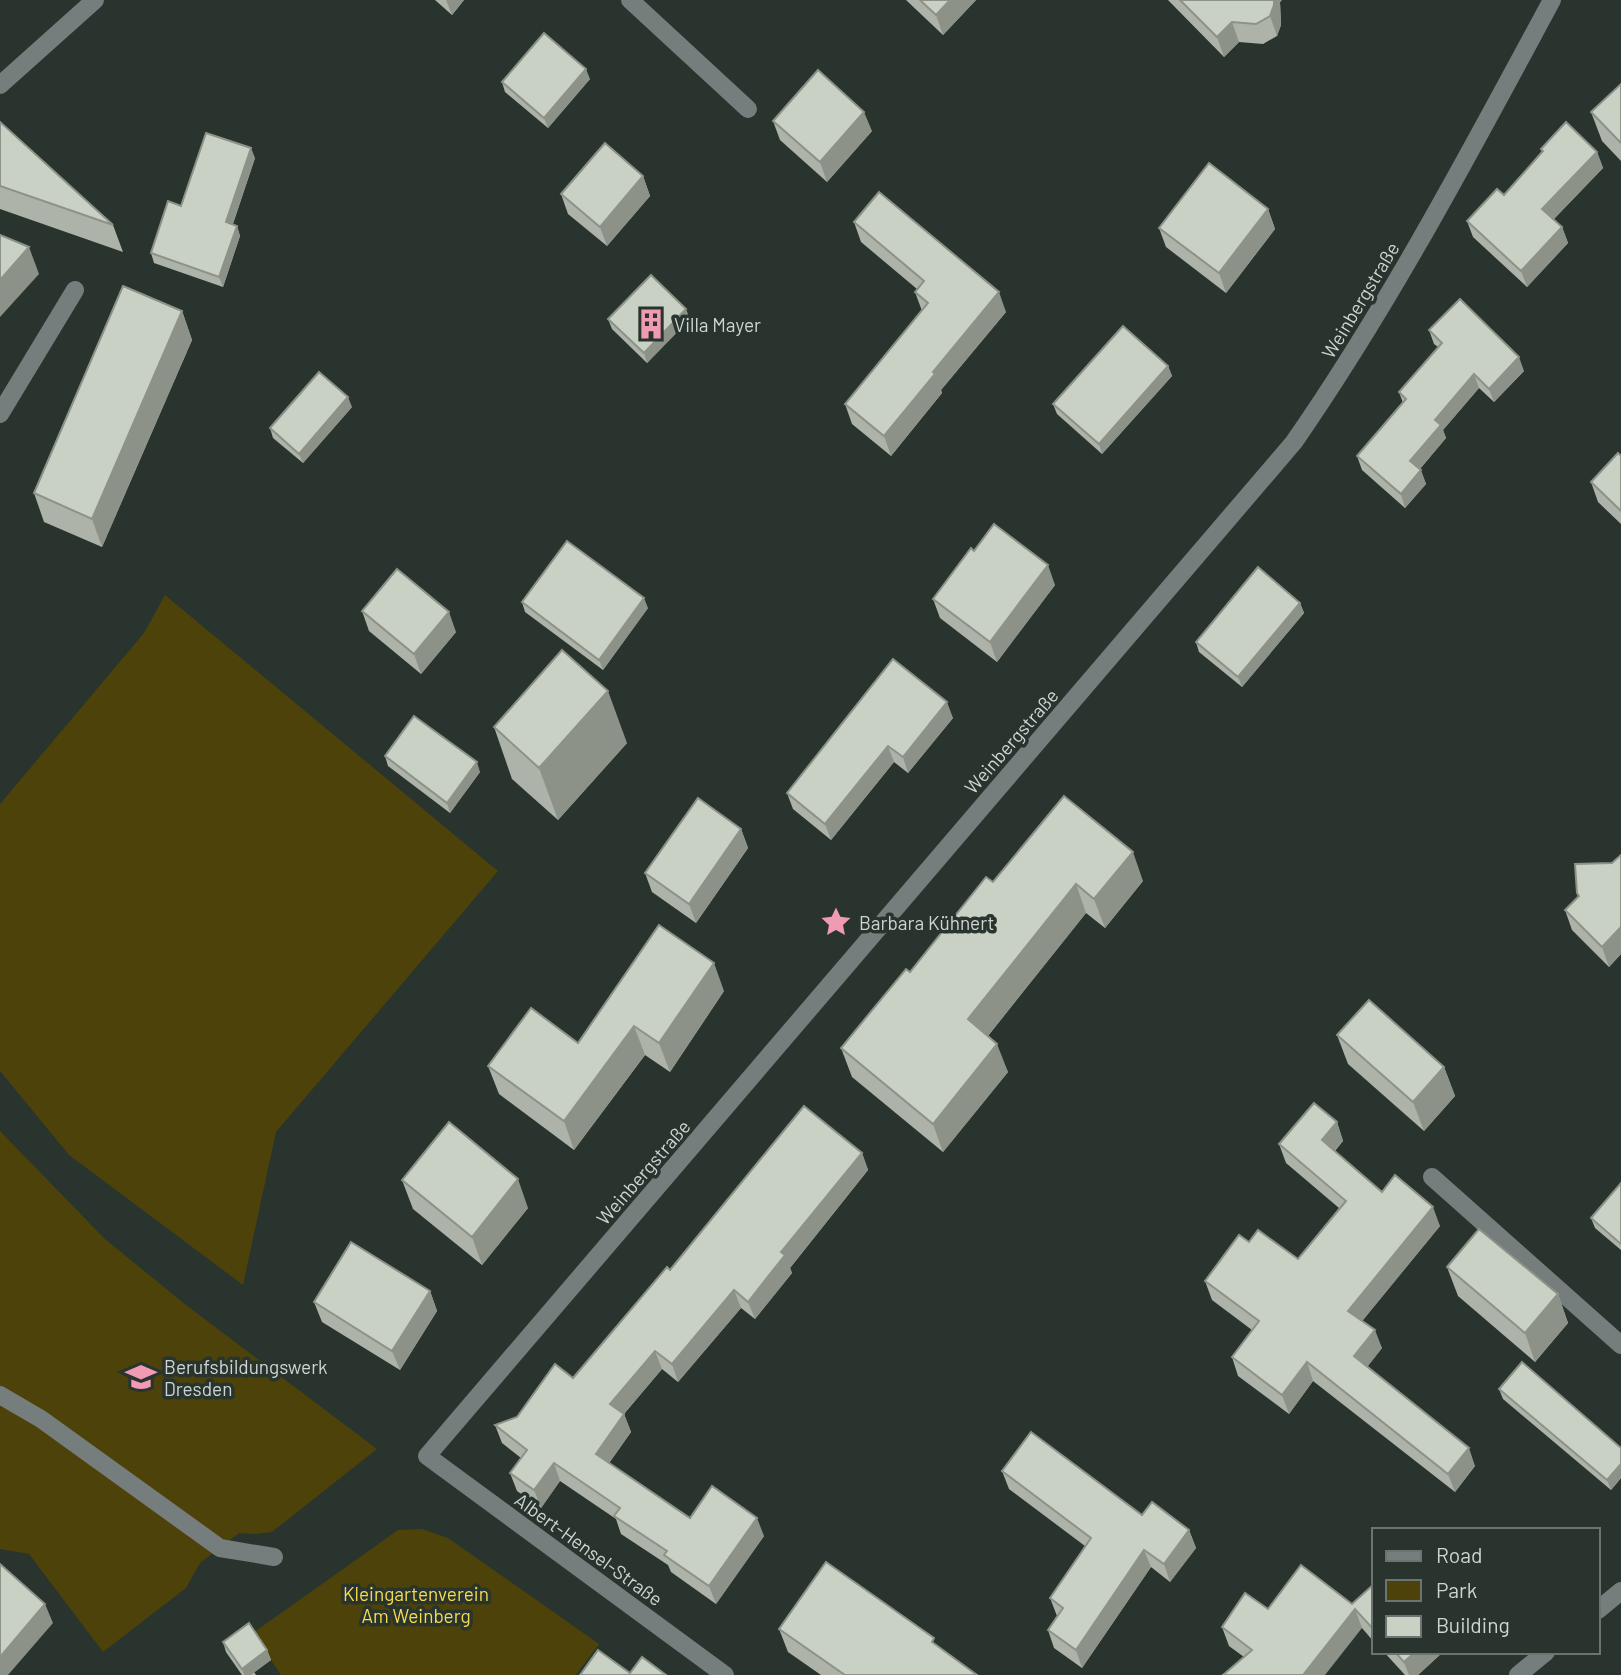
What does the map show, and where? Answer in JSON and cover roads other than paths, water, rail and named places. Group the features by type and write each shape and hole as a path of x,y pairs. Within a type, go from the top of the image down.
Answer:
{"street":[{"path":"0,85 95,0"},
{"path":"630,0 748,109"},
{"name":"Weinbergstraße","path":"427,1457 1294,442 1342,373 1439,208 1552,0"},
{"path":"0,414 75,290"},
{"path":"1432,1177 1621,1345"},
{"path":"0,1395 40,1419 220,1548 274,1558"},
{"name":"Albert-Hensel-Straße","path":"427,1457 725,1675"},
{"path":"1600,1608 1621,1591"},
{"path":"1518,1675 1544,1654"}],"place":[{"name":"Villa Mayer","path":"651,324"},
{"name":"Barbara Kühnert","path":"836,922"},
{"name":"Berufsbildungswerk Dresden","path":"141,1377"}],"park label":[{"name":"Kleingartenverein Am Weinberg","path":"416,1604"}]}
